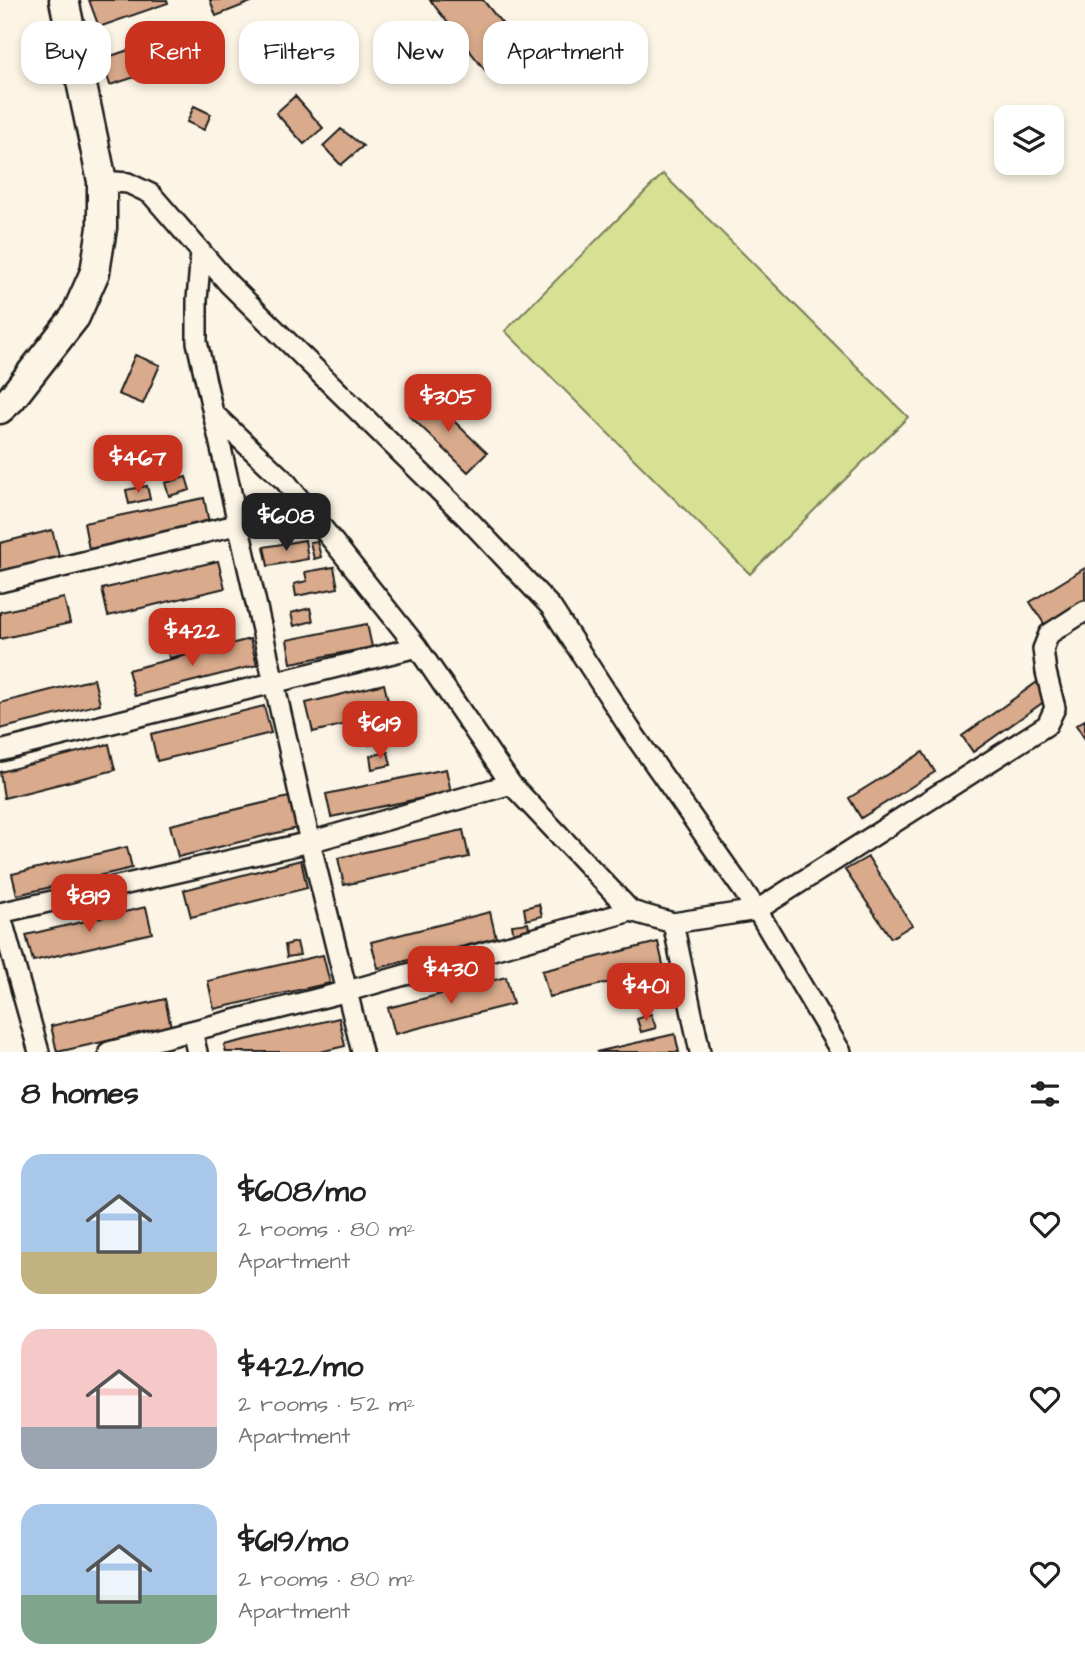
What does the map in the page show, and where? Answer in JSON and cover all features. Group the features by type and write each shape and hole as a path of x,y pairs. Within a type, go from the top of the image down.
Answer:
{"street":[{"path":"0,409 11,399 75,317 95,272 102,228 102,181 64,0"},
{"path":"102,181 128,183 151,194 229,284 467,518 551,607 630,729 757,910 841,1052"},
{"path":"201,252 197,342 310,842 362,1052"},
{"path":"213,413 286,482 417,647 511,784 631,911 673,923 757,910 1047,725 1055,708 1043,649 1049,634 1085,611"},
{"path":"0,582 306,508"},
{"path":"0,751 417,647"},
{"path":"38,1052 0,913 310,842 511,784"},
{"path":"109,1052 348,992 631,911"},
{"path":"673,923 700,1052"},
{"path":"192,1031 197,1052"}],"green space":[{"path":"663,174 908,417 750,574 505,331"}],"building":[{"path":"89,0 167,0 168,3 111,23 97,21"},
{"path":"210,0 256,0 216,16"},
{"path":"430,0 483,0 500,21 483,21 483,68 469,50 469,21 446,21"},
{"path":"125,51 125,80 110,85 111,84 111,56"},
{"path":"295,96 323,128 304,144 276,113"},
{"path":"194,106 211,114 204,130 187,122"},
{"path":"341,129 363,146 341,165 323,146"},
{"path":"135,355 160,365 143,404 118,394"},
{"path":"428,396 487,453 468,472 409,415"},
{"path":"186,477 190,490 169,496 165,483"},
{"path":"147,486 150,499 129,504 126,490"},
{"path":"204,498 209,523 89,549 84,523"},
{"path":"52,530 60,559 0,574 0,543"},
{"path":"305,540 308,559 268,566 264,547"},
{"path":"317,541 321,557 314,559 310,542"},
{"path":"218,561 225,588 108,616 102,589"},
{"path":"334,567 338,588 296,596 294,584 307,581 305,572"},
{"path":"1085,568 1085,601 1045,625 1030,602"},
{"path":"64,598 70,623 0,639 0,612"},
{"path":"310,608 313,621 294,626 291,613"},
{"path":"181,610 185,626 163,632 159,616"},
{"path":"367,624 372,647 291,663 287,640"},
{"path":"250,639 257,665 135,696 128,670"},
{"path":"185,642 187,654 169,658 167,645"},
{"path":"94,679 100,704 0,729 0,703"},
{"path":"1040,680 1052,696 973,752 962,736"},
{"path":"384,684 391,713 313,732 306,703"},
{"path":"264,706 271,733 157,761 151,734"},
{"path":"1085,720 1085,739 1076,725"},
{"path":"382,729 384,741 369,745 366,733"},
{"path":"109,744 115,770 4,798 0,772"},
{"path":"388,752 391,765 372,769 370,756"},
{"path":"923,752 935,772 861,818 849,798"},
{"path":"446,769 451,792 331,817 326,794"},
{"path":"289,797 297,828 178,857 170,825"},
{"path":"463,830 469,857 344,885 338,858"},
{"path":"127,847 132,868 17,895 12,874"},
{"path":"868,857 912,925 891,938 845,870"},
{"path":"301,860 307,888 191,917 184,890"},
{"path":"539,904 542,916 526,920 524,908"},
{"path":"146,907 152,933 33,961 26,935"},
{"path":"490,912 496,938 378,968 371,942"},
{"path":"528,923 530,933 514,936 512,925"},
{"path":"297,942 300,955 287,957 285,945"},
{"path":"658,942 664,969 549,997 542,971"},
{"path":"323,955 330,983 214,1009 208,981"},
{"path":"506,977 513,1004 395,1034 388,1008"},
{"path":"165,999 171,1027 57,1052 51,1026"},
{"path":"651,1014 656,1028 641,1032 637,1019"},
{"path":"339,1018 345,1046 320,1052 226,1052 224,1045"},
{"path":"675,1034 679,1052 596,1052"}]}
